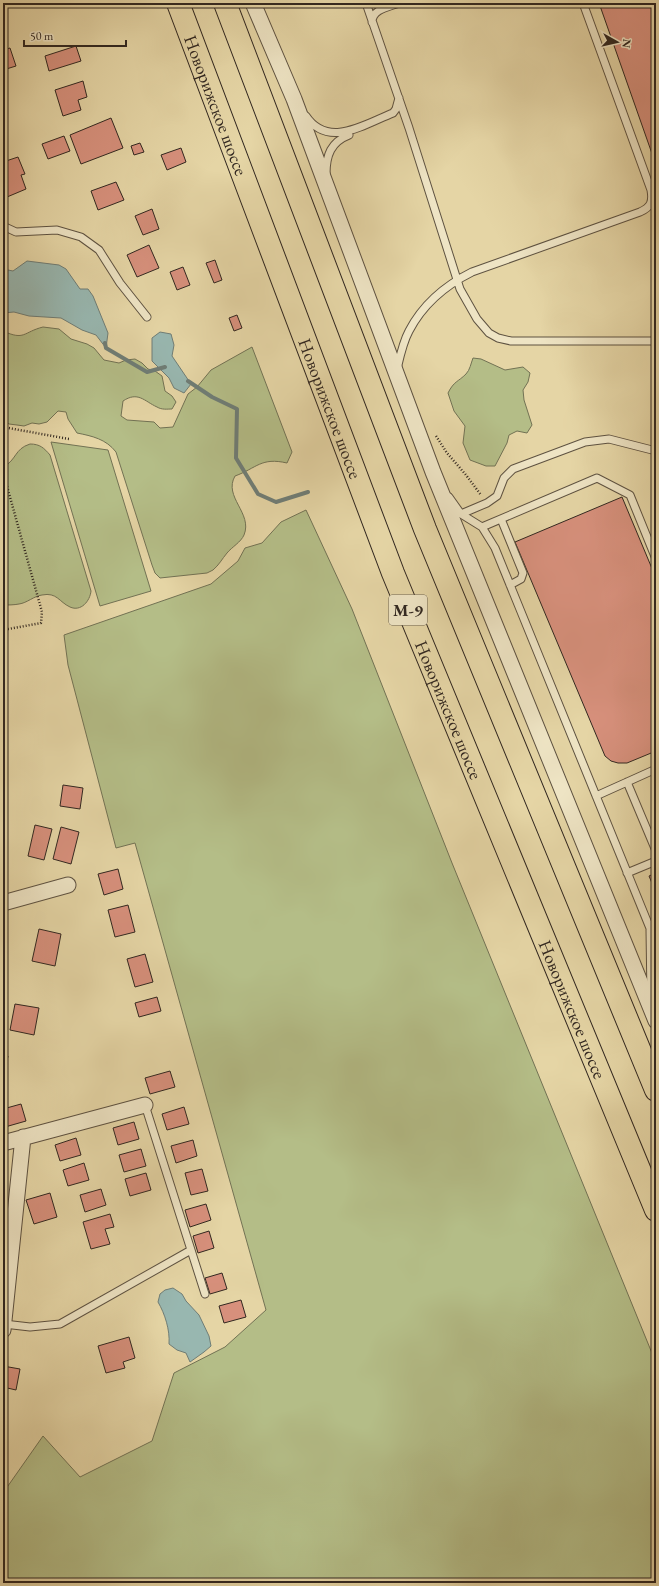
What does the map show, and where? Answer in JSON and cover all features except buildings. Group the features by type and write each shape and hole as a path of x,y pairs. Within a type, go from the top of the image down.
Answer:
{"highway":[{"name":"Новорижское шоссе","path":"178,3 393,573 656,1210"},
{"name":"М-9","path":"225,3 425,528 656,1090"}],"street":[{"path":"253,3 294,99 433,472 654,1015"},
{"path":"3,903 68,885"},
{"path":"3,1144 145,1105"},
{"path":"3,1327 23,1138"}],"lane":[{"path":"366,3 409,128 456,280 477,319 489,333 498,338 511,341 656,341"},
{"path":"372,22 372,16 375,12 399,3"},
{"path":"396,373 409,331 423,310 443,290 456,280 472,272 640,212 654,204 652,185 583,3"},
{"path":"294,99 312,124 323,131 337,134 393,113 396,109 399,98"},
{"path":"326,186 328,155 331,148 339,140 394,117 401,118 409,128"},
{"path":"3,226 16,232 57,230 81,237 99,250 120,283 147,317"},
{"path":"460,514 487,504 497,496 504,478 514,469 585,442 609,439 656,451"},
{"path":"433,472 460,514 482,527 495,548 656,943"},
{"path":"482,527 597,478 630,495 656,558"},
{"path":"501,519 523,573 521,579 510,585"},
{"path":"596,796 656,769"},
{"path":"627,782 656,852"},
{"path":"627,873 656,861"},
{"path":"654,1015 650,930 656,919"},
{"path":"145,1105 205,1294"},
{"path":"3,1327 30,1327 60,1324 191,1250"}],"path":[{"path":"3,427 69,439"},
{"path":"434,431 447,453 466,474 487,504"},
{"path":"3,472 42,612 41,623 3,630"}],"green space":[{"path":"43,327 59,329 71,339 87,344 94,348 104,360 119,363 126,360 135,359 148,369 155,371 162,376 165,391 172,396 176,402 172,409 161,409 141,398 133,397 123,401 121,416 127,420 154,422 160,428 173,427 188,394 197,387 211,370 252,347 292,452 287,463 271,461 265,462 235,476 232,484 233,491 245,519 246,527 241,540 227,553 213,570 207,573 160,578 155,573 116,452 103,441 77,433 68,419 66,412 58,411 47,422 39,424 32,423 24,426 9,424 3,420 3,331 10,334 24,335"},
{"path":"473,358 481,359 505,370 523,367 530,373 528,382 523,390 524,400 532,425 527,433 517,431 509,435 507,443 495,466 486,466 470,460 463,443 465,426 454,411 448,393 454,384 467,372"},
{"path":"51,442 108,450 151,591 100,606"},
{"path":"30,444 42,447 50,455 91,591 87,602 78,608 70,607 55,596 47,594 22,603 3,605 3,536 5,527 3,523 3,467 11,461 21,449"},
{"path":"306,510 352,609 452,863 656,1363 656,1583 3,1583 3,1493 43,1436 80,1477 152,1441 174,1373 225,1347 266,1310 135,843 116,848 68,665 64,635 211,584 238,561 245,548 262,543 281,522"}],"water":[{"path":"27,261 59,265 66,269 80,289 88,289 93,296 108,333 106,348 96,335 82,330 61,318 29,316 14,312 3,313 3,269 13,271"},
{"path":"160,332 171,334 174,345 172,356 191,384 184,393 174,388 169,378 152,361 152,338"},
{"path":"173,1288 182,1294 186,1301 199,1315 209,1336 211,1346 190,1362 186,1353 177,1350 169,1344 169,1333 163,1312 158,1302 160,1294 165,1290"}],"waterway":[{"path":"105,343 106,348 147,372 165,367"},
{"path":"188,381 212,397 237,409 236,458 258,494 276,502 308,492"}]}
